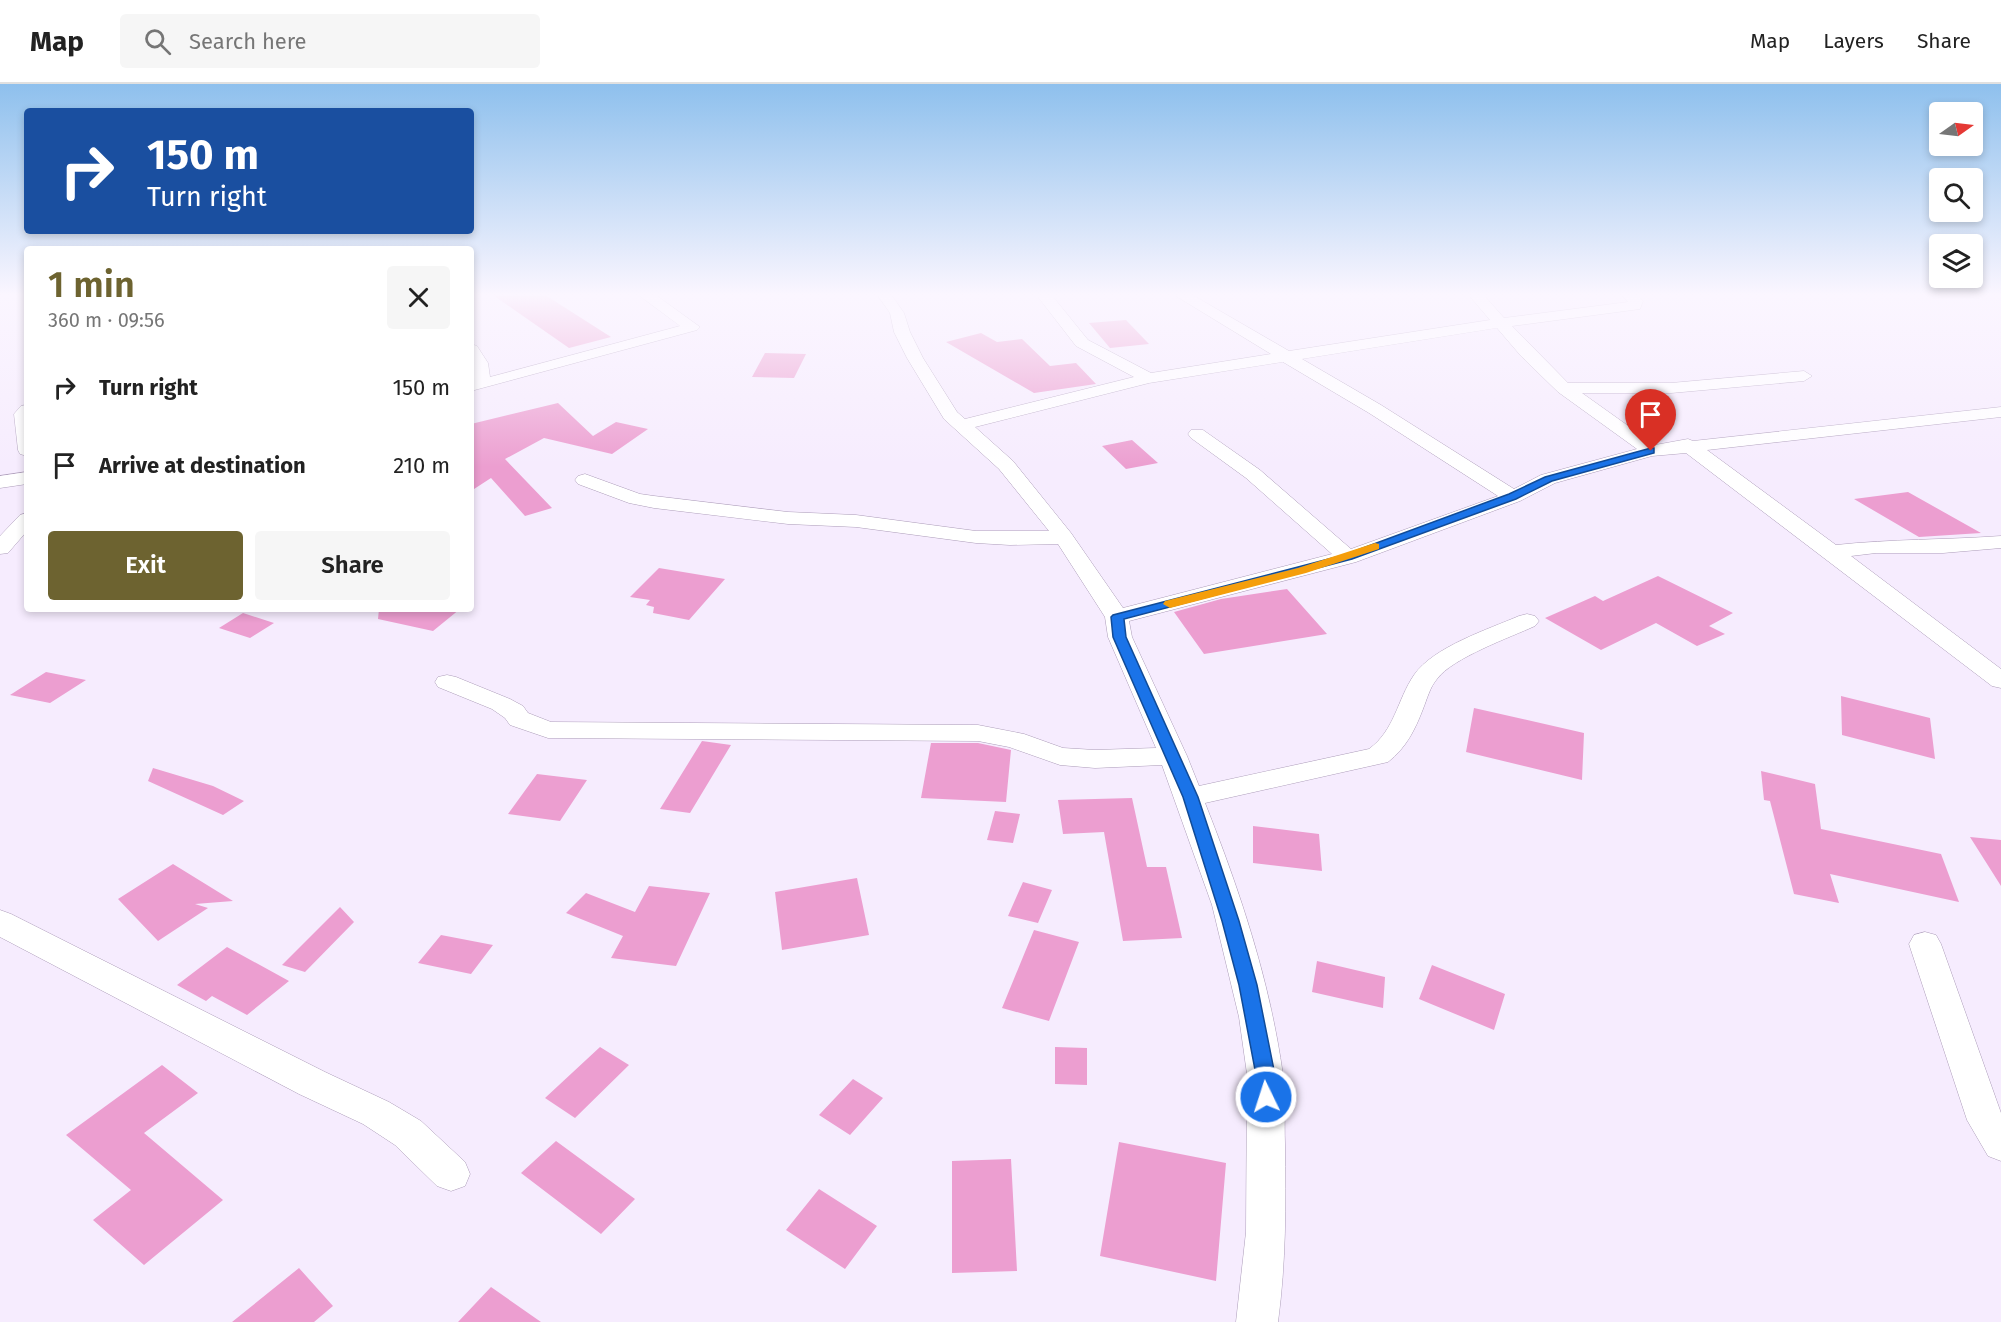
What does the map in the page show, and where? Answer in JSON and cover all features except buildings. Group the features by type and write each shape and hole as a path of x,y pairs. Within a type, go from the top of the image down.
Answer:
{"street":[{"path":"474,354 480,363 477,385 604,351"},
{"path":"912,351 950,415 1006,465 1064,537 1117,617 1120,637 1191,797 1242,964 1266,1075 1268,1228 1257,1322"},
{"path":"1097,351 1149,378"},
{"path":"1273,351 1375,409 1513,497"},
{"path":"963,425 1149,378 1317,351"},
{"path":"1525,351 1564,388 1651,451"},
{"path":"1564,388 1671,388 1804,376"},
{"path":"1117,617 1348,557 1513,497 1548,479 1651,451 1976,417 2001,412"},
{"path":"1976,417 2001,429"},
{"path":"1197,434 1253,474 1348,557"},
{"path":"1688,446 1999,678"},
{"path":"0,482 24,478"},
{"path":"585,480 636,499 788,518 856,521 976,537 1010,539 1064,537"},
{"path":"0,548 24,522"},
{"path":"1832,552 1876,547 1943,547 2001,542"},
{"path":"1191,797 1378,756 1398,739 1426,675 1485,640 1527,621"},
{"path":"447,682 501,704 514,712 519,719 548,730 978,734 1015,740 1060,756 1095,759 1174,756"},
{"path":"0,922 312,1083 376,1113 408,1132 451,1174"},
{"path":"1925,944 1985,1120 2001,1144"}],"slow traffic":[{"path":"1170,604 1302,570 1375,547"}],"route":[{"path":"1266,1097 1266,1075 1248,985 1231,921 1191,797 1120,637 1117,617 1348,557 1513,497 1548,479 1651,451"}]}
